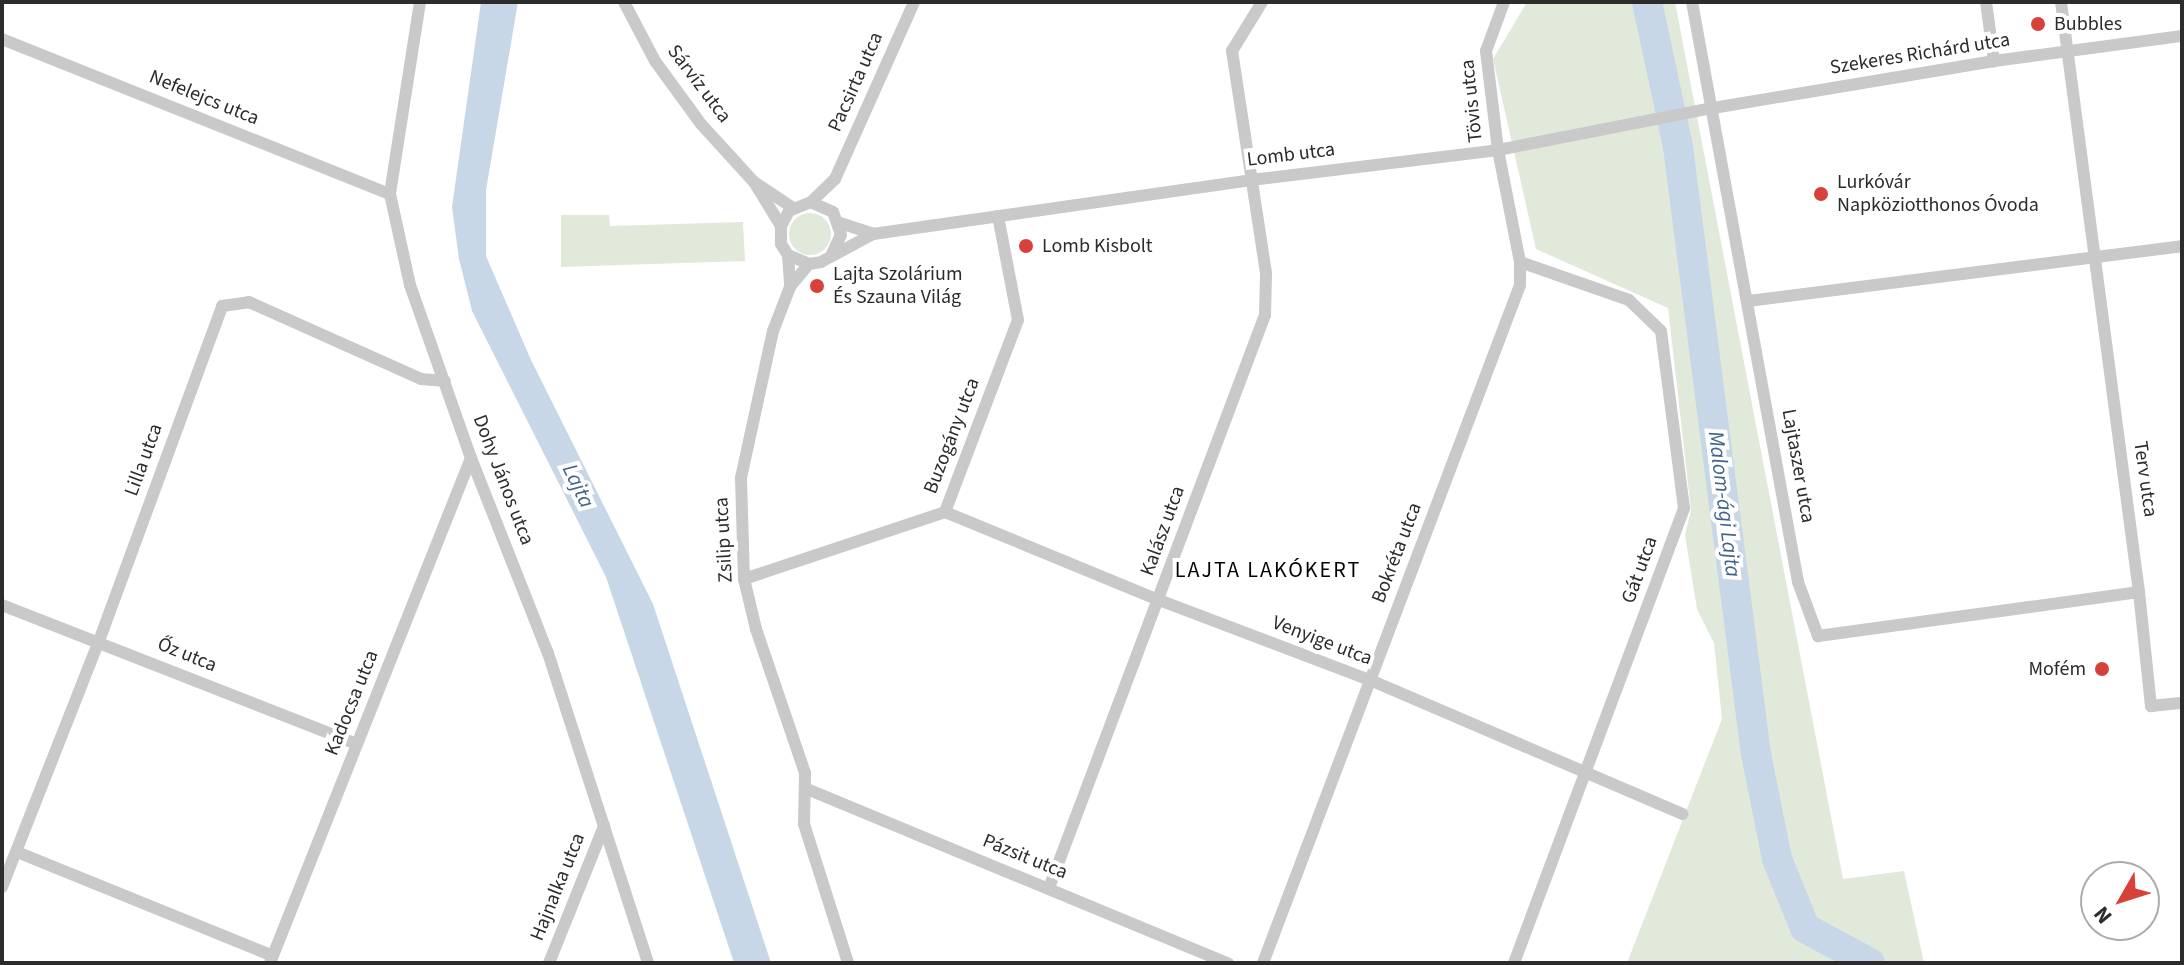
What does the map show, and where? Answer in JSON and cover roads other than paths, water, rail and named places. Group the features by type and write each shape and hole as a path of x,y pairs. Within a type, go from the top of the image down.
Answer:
{"street":[{"name":"Dohy János utca","path":"420,2 390,194 410,285 471,458 548,653 648,963"},
{"name":"Sárvíz utca","path":"624,2 655,61 701,124 754,182"},
{"name":"Pacsirta utca","path":"835,179 914,2"},
{"name":"Kalász utca","path":"1049,888 1265,315 1266,273 1232,51 1262,2"},
{"name":"Tövis utca","path":"1498,150 1486,51 1504,2"},
{"name":"Lajtaszer utca","path":"1692,2 1798,582 1818,636 2139,592"},
{"path":"1986,2 1994,61"},
{"name":"Terv utca","path":"2061,2 2139,592 2151,706 2182,703"},
{"name":"Szekeres Richárd utca","path":"1713,108 1994,61 2182,36"},
{"name":"Nefelejcs utca","path":"2,39 390,194"},
{"name":"Lomb utca","path":"873,234 1251,180 1498,150 1713,108"},
{"name":"Bokréta utca","path":"1263,963 1520,285 1520,262 1498,150"},
{"path":"781,226 793,208 811,202 835,179"},
{"path":"831,256 841,235 836,217 835,179"},
{"path":"754,182 793,208"},
{"path":"754,182 781,226 781,244 788,255 790,287"},
{"path":"811,202 873,234"},
{"name":"Buzogány utca","path":"744,579 945,512 1018,320 998,216"},
{"path":"790,287 809,264 873,234"},
{"path":"1748,301 2182,246"},
{"path":"788,255 809,264"},
{"name":"Gát utca","path":"1514,963 1588,773 1684,508 1661,331 1629,300 1520,262"},
{"name":"Zsilip utca","path":"790,287 773,331 741,478 744,579 756,629 805,773 804,824 848,963"},
{"name":"Lilla utca","path":"2,887 99,641 222,306 249,302 421,379 445,381"},
{"name":"Kadocsa utca","path":"272,960 471,458"},
{"name":"Venyige utca","path":"945,512 1159,600 1370,680 1683,814"},
{"name":"Őz utca","path":"2,605 356,744"},
{"name":"Pázsit utca","path":"807,789 1228,963"},
{"name":"Hajnalka utca","path":"549,963 604,826"},
{"path":"17,852 272,960"}],"water":[{"name":"Lajta","path":"481,2 518,2 486,190 486,256 531,360 653,604 771,963 734,963 606,577 472,311 459,259 452,207"}],"waterway":[{"name":"Malom-ági Lajta","path":"1647,2 1678,147 1756,754 1777,859 1805,928 1870,963"}],"place":[{"name":"Bubbles","path":"2038,24"},
{"name":"Lurkóvár Napköziotthonos Óvoda","path":"1821,194"},
{"name":"Lomb Kisbolt","path":"1026,246"},
{"name":"Lajta Szolárium És Szauna Világ","path":"817,286"},
{"name":"Mofém","path":"2102,669"}],"district":[{"name":"LAJTA LAKÓKERT","path":"1268,571"}]}
